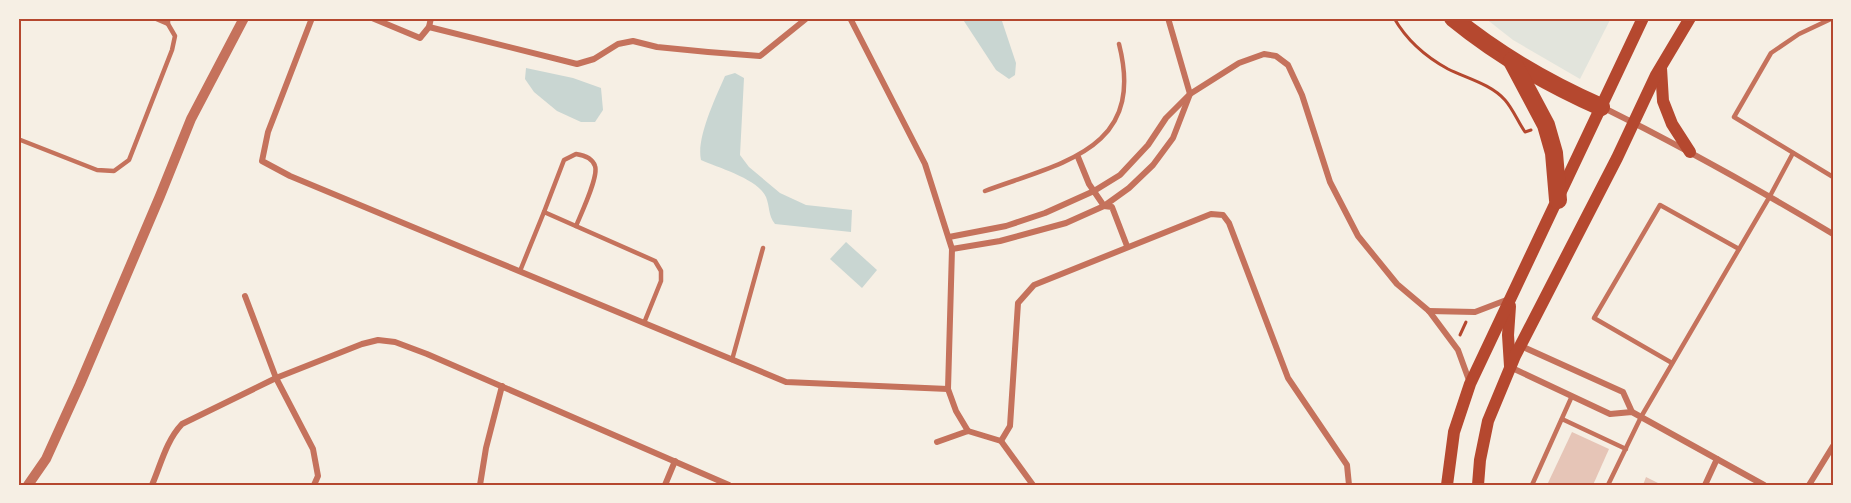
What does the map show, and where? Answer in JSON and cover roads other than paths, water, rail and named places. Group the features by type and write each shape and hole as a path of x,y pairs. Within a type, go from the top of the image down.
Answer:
{"highway":[{"path":"1453,18 1511,59 1569,92 1601,107"},
{"path":"1511,59 1546,125 1554,153 1558,200"}],"main road":[{"path":"1447,485 1454,432 1470,384 1643,18"},
{"path":"1478,485 1480,460 1488,421 1510,367 1635,123 1661,67 1690,18"},
{"path":"1661,67 1664,101 1672,124 1690,152"},
{"path":"1510,367 1508,335 1511,298"}],"street":[{"path":"28,485 46,459 80,384 191,119 244,18"},
{"path":"312,18 268,132 262,161 290,176 786,382 948,389"},
{"path":"372,18 420,38 429,27 431,18"},
{"path":"429,27 577,64 594,60 618,44 633,41 657,47 760,56 807,18"},
{"path":"849,18 925,164 949,237 952,249 948,389 956,411 968,431"},
{"path":"952,249 1000,240 1066,223 1104,206 1129,188 1153,165 1173,138 1190,94 1168,18"},
{"path":"949,237 1006,226 1045,213 1094,190 1120,175 1148,145 1166,118 1190,94 1239,63 1264,54 1276,56 1288,65 1302,95 1330,182 1358,236 1397,284 1429,311 1458,350 1470,384"},
{"path":"1601,107 1690,152 1833,234"},
{"path":"1078,157 1104,206"},
{"path":"1104,206 1112,207 1127,246"},
{"path":"1000,441 1010,426 1018,303 1034,285 1211,214 1222,215 1229,223 1288,378 1347,465 1349,485"},
{"path":"246,296 276,378 313,449 318,476 314,485"},
{"path":"1429,311 1475,312 1511,298"},
{"path":"152,485 173,433 182,424 276,378 362,344 378,340 395,342 502,386 729,485"},
{"path":"1520,346 1623,392 1632,412"},
{"path":"1510,367 1610,414 1632,412 1764,485"},
{"path":"480,485 486,448 502,386"},
{"path":"938,442 968,431 1000,441 1033,485"},
{"path":"1809,485 1833,446"},
{"path":"1705,485 1717,459"},
{"path":"665,485 675,461"}],"lane":[{"path":"18,139 97,170 114,171 129,160 172,50 175,36 168,21 154,18"},
{"path":"1833,18 1799,34 1771,53 1734,117 1833,177"},
{"path":"985,191 1078,157 1101,141 1119,111 1125,89 1119,44"},
{"path":"1608,485 1641,417 1770,196 1792,153"},
{"path":"520,271 564,160 576,154 588,157 595,166 596,175 576,226"},
{"path":"1672,363 1594,318 1660,205 1739,249"},
{"path":"544,212 655,261 661,271 661,281 644,323"},
{"path":"732,360 763,248"},
{"path":"1532,485 1572,396"},
{"path":"1562,419 1626,449"}]}
